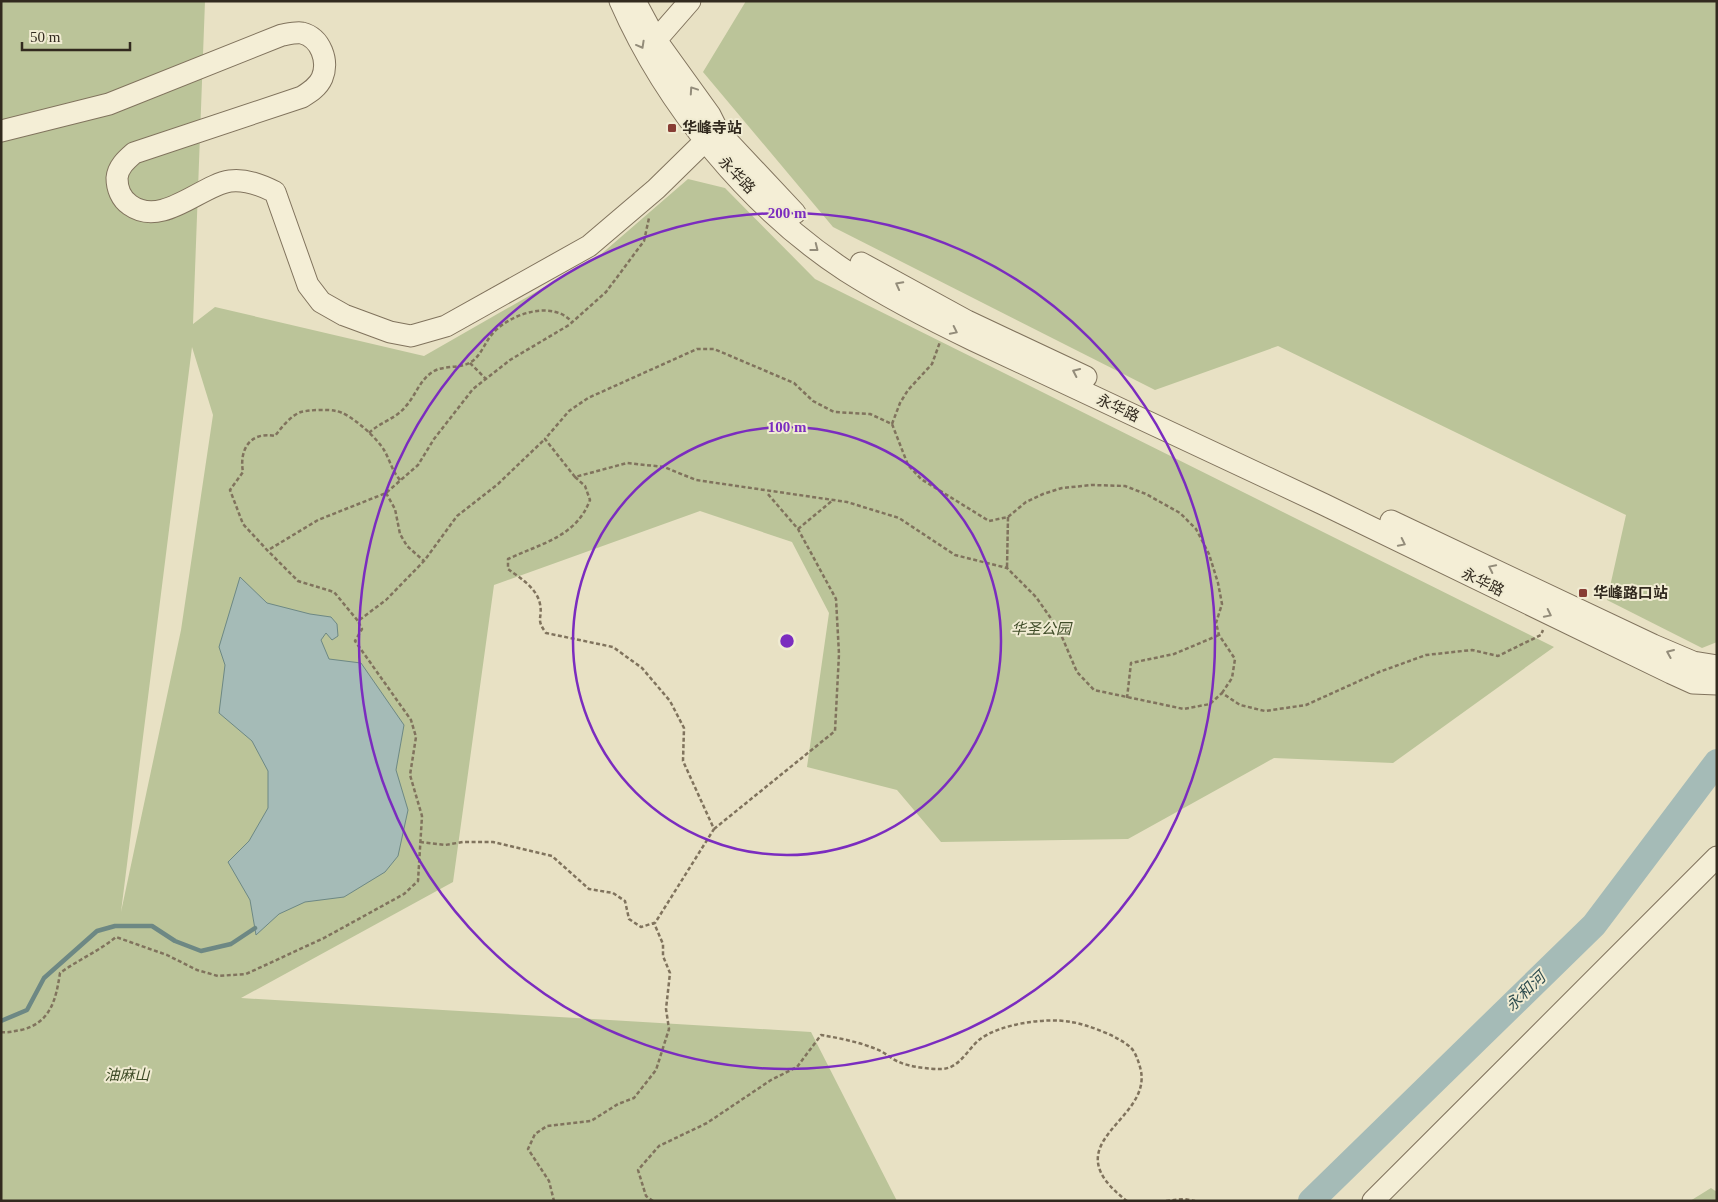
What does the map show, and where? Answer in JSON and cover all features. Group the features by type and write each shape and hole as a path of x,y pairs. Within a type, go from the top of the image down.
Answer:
{"street":[{"name":"永华路","path":"620,1 647,56 684,114 712,136 807,224 873,271 967,321 1618,629 1692,662 1717,666"},
{"name":"永华路","path":"635,1 656,40 710,115 712,136 763,202 816,249 880,292 946,327 1322,504 1693,683 1717,684"},
{"path":"656,40 690,1"},
{"path":"1,131 109,104 282,35 301,33 312,38 320,45 324,56 322,79 313,90 302,97 134,153 120,168 117,177 118,190 125,202 135,209 150,211 165,209 228,181 259,184 274,192 308,285 321,302 344,315 390,332 411,336 446,326 589,246 656,189 712,136"},
{"path":"1373,1201 1717,857"}],"path":[{"path":"270,548 318,520 386,493 418,465 434,438 473,389 510,360 572,322 606,292 644,241 650,215"},
{"path":"369,433 407,406 427,375 436,370 470,362 479,356 489,338 505,322 520,315 557,311 565,314 572,322"},
{"path":"575,477 627,463 664,467 696,480 766,492 847,502 900,518 955,555 1007,568 1036,596 1059,630 1077,672 1094,690 1184,709 1210,704 1222,693 1232,678 1235,659 1219,634 1216,623 1222,604 1209,554 1196,530 1180,512 1126,486 1092,485 1062,488 1043,494 1026,502 1008,517 989,521 921,479 908,466 892,424 900,403 908,390 932,364 946,327"},
{"path":"358,620 386,600 424,561 457,516 498,484 545,438 568,411 588,398 697,349 714,349 794,383 812,401 834,412 870,414 892,424"},
{"path":"470,362 486,379"},
{"path":"1,1032 28,1028 47,1017 56,998 60,973 80,958 103,948 116,937 167,955 197,970 218,976 246,974 263,968 404,894 418,882 422,816 410,775 416,737 411,720 355,641 362,629 358,620 334,592 298,580 267,550 243,524 230,490 243,472 240,459 245,447 255,438 267,434 275,436 287,421 301,412 336,410 369,433 384,450 394,472 400,480"},
{"path":"545,438 584,486 590,500 578,523 568,531 508,559 508,569 530,586 540,603 539,624 546,634 613,647 642,668 670,701 684,728 683,761 714,829"},
{"path":"420,842 444,845 464,842 493,842 552,856 589,889 613,893 625,902 629,920 641,927 654,924 714,829 835,731 839,654 836,599 798,529 766,492"},
{"path":"386,493 395,509 400,534 407,546 424,561"},
{"path":"798,529 833,500"},
{"path":"1007,568 1008,517"},
{"path":"1222,693 1240,705 1265,711 1306,705 1379,672 1426,655 1472,650 1498,656 1541,635 1549,615"},
{"path":"1128,698 1131,663 1174,654 1219,634"},
{"path":"554,1201 549,1180 528,1149 535,1134 547,1126 591,1121 618,1104 634,1098 656,1070 669,1030 666,1009 670,973 663,956 663,944 654,924"},
{"path":"653,1201 646,1196 638,1170 659,1146 707,1123 771,1080 797,1067 821,1036 877,1049 900,1063 943,1069 961,1060 980,1040 998,1030 1026,1022 1070,1021 1102,1032 1123,1043 1130,1047 1137,1057 1143,1077 1138,1099 1111,1127 1098,1153 1101,1173 1111,1189 1127,1201"},
{"path":"1166,1201 1184,1199 1195,1201"}],"green space":[{"name":"华圣公园","path":"1,1 205,1 193,324 215,307 424,356 599,256 688,179 725,188 815,279 1554,647 1393,763 1274,758 1128,839 941,842 897,790 807,767 829,613 792,542 700,511 494,585 453,882 241,998 811,1032 897,1201 1,1201","holes":["192,347 213,415 181,630 121,912"]},
{"path":"746,1 1717,1 1717,642 1702,648 1607,600 1626,515 1278,346 1155,390 833,227 703,72"},
{"path":"1711,1188 1717,1192 1717,1201 1690,1201"}],"water":[{"path":"240,577 267,603 310,614 331,617 337,624 338,636 332,640 326,633 321,640 329,659 361,663 404,725 396,770 408,810 398,856 385,872 344,897 305,902 279,914 256,935 250,900 228,862 249,841 268,808 268,771 252,741 219,713 225,665 219,647"}],"waterway":[{"name":"永和河","path":"1311,1201 1594,925 1717,762"},
{"path":"1,1021 27,1010 44,978 97,931 115,926 152,926 175,941 201,951 231,944 255,928"}],"place":[{"name":"华峰寺站","path":"672,128"},
{"name":"华峰路口站","path":"1583,593"}],"park label":[{"name":"油麻山","path":"127,1075"}]}
